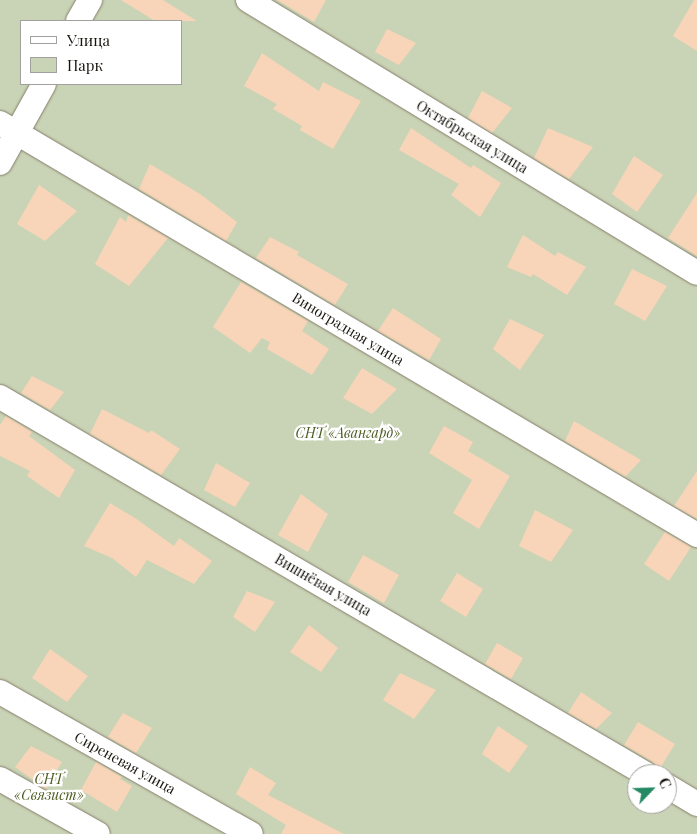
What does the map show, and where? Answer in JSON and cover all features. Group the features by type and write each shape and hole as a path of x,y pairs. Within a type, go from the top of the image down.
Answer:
{"street":[{"path":"79,20 90,0"},
{"name":"Октябрьская улица","path":"248,0 697,273"},
{"path":"0,163 8,128 43,85"},
{"name":"Виноградная улица","path":"8,128 697,535"},
{"name":"Вишнёвая улица","path":"0,397 629,764"},
{"name":"Сиреневая улица","path":"0,692 251,834"},
{"path":"0,779 98,834"},
{"path":"677,792 697,804"}],"green space":[{"name":"СНТ «Авангард»","path":"0,0 697,0 697,834 0,834"}],"building":[{"path":"121,0 163,0 197,21 182,20 153,20"},
{"path":"277,0 326,0 314,22"},
{"path":"694,0 697,0 697,51 673,36"},
{"path":"387,29 416,43 399,65 375,52"},
{"path":"262,53 319,91 323,82 361,101 333,149 300,130 302,126 273,109 277,104 244,86"},
{"path":"482,91 512,108 492,133 468,118"},
{"path":"411,128 471,168 473,165 501,183 480,217 451,195 459,184 399,150"},
{"path":"548,128 593,147 569,179 534,158"},
{"path":"634,156 663,175 637,212 612,194"},
{"path":"150,164 200,194 237,222 226,241 139,189"},
{"path":"39,185 77,211 45,241 17,224"},
{"path":"697,193 697,256 668,238"},
{"path":"128,215 168,238 129,286 95,264 120,217 126,222"},
{"path":"523,235 555,256 558,252 586,267 567,295 533,274 531,277 507,267"},
{"path":"270,237 299,252 297,255 348,284 335,305 256,258"},
{"path":"632,269 667,286 645,321 614,304"},
{"path":"241,282 308,321 302,331 329,349 312,375 267,349 270,342 262,338 250,353 213,327"},
{"path":"393,308 441,339 429,360 378,331"},
{"path":"510,319 544,335 520,370 493,349"},
{"path":"362,368 397,389 372,414 343,398"},
{"path":"32,376 64,392 50,410 21,393"},
{"path":"102,409 149,433 151,430 180,449 161,475 90,434"},
{"path":"6,416 32,432 29,436 75,470 59,498 27,476 30,471 0,456 0,425"},
{"path":"574,421 641,460 625,477 565,441"},
{"path":"444,426 473,442 468,451 510,476 479,529 453,513 472,480 429,453"},
{"path":"216,463 250,483 235,507 204,490"},
{"path":"697,471 697,519 674,506"},
{"path":"301,494 328,514 308,552 278,535"},
{"path":"110,503 174,546 179,538 212,561 194,584 147,560 136,577 112,558 84,546"},
{"path":"535,510 573,530 551,562 519,546"},
{"path":"665,532 691,547 669,581 644,564"},
{"path":"363,555 399,575 384,603 348,582"},
{"path":"457,573 483,589 466,617 440,601"},
{"path":"247,591 275,602 255,632 233,617"},
{"path":"309,625 338,648 321,672 290,652"},
{"path":"497,643 523,658 511,679 485,664"},
{"path":"50,649 88,676 67,702 32,678"},
{"path":"400,673 436,690 414,719 383,700"},
{"path":"581,692 612,713 596,729 568,713"},
{"path":"123,713 152,728 136,753 108,737"},
{"path":"638,722 675,744 663,764 654,764 624,745"},
{"path":"498,726 528,746 509,773 482,754"},
{"path":"31,746 62,762 46,789 15,767"},
{"path":"96,762 122,777 120,779 132,786 117,812 81,790"},
{"path":"250,767 276,783 268,795 344,834 281,834 286,825 236,794"}],"park label":[{"name":"СНТ «Связист»","path":"49,788"}]}
